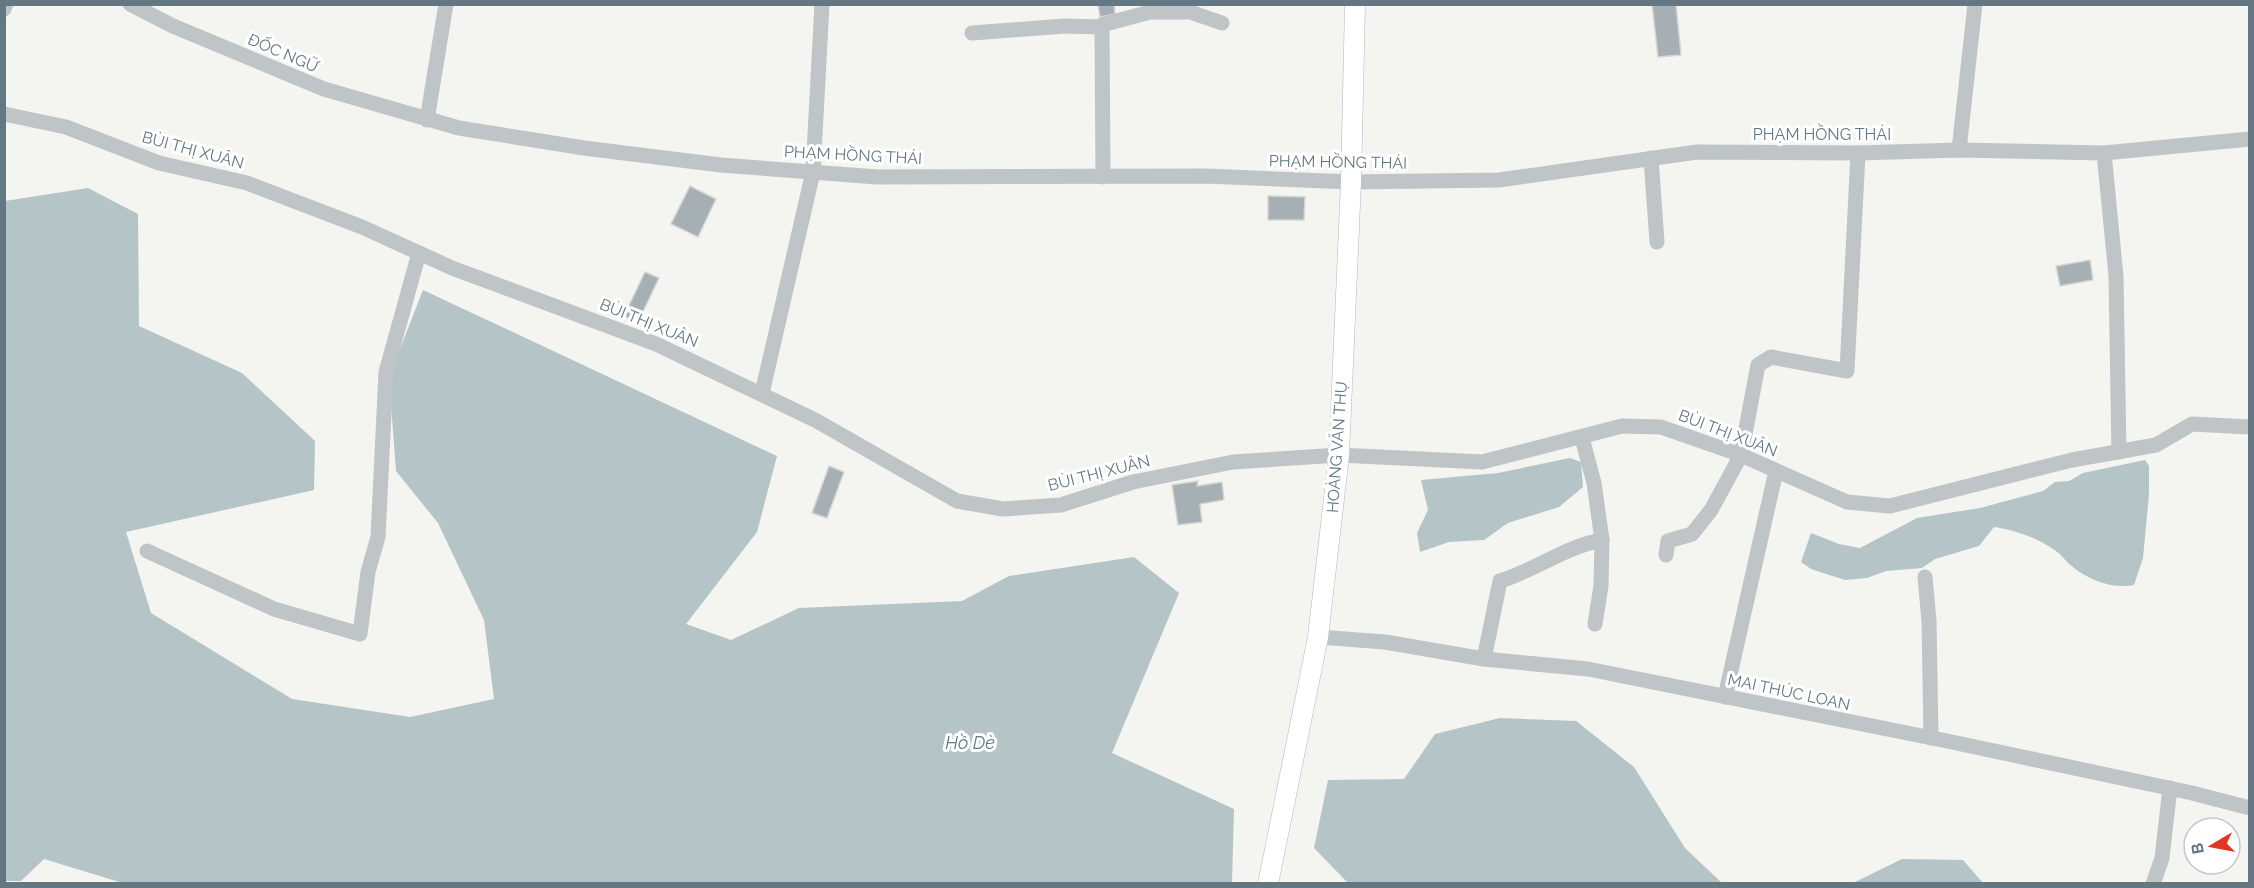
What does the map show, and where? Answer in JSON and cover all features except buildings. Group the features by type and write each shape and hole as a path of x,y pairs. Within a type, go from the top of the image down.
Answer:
{"main road":[{"name":"HOÀNG VĂN THỤ","path":"1268,884 1318,637 1339,455 1351,182 1355,4"}],"street":[{"name":"ĐỐC NGỮ","path":"130,4 173,26 324,89 428,120"},
{"path":"428,120 446,4"},
{"path":"762,393 813,172 822,4"},
{"path":"1959,150 1975,4"},
{"path":"972,33 1065,26 1102,27 1150,12 1190,12 1222,23"},
{"path":"1102,27 1103,177"},
{"name":"BÙI THỊ XUÂN","path":"4,114 66,127 159,163 247,183 362,226 419,253 656,344 815,420 957,501 1003,509 1061,505 1133,482 1233,462 1339,455 1482,462 1622,426 1660,427 1741,455 1847,502 1890,506 2072,460 2156,445 2192,424 2250,427"},
{"name":"PHẠM HỒNG THÁI","path":"428,120 584,148 722,165 877,177 1205,176 1351,182 1499,180 1697,152 1858,153 1959,150 2104,153 2250,139"},
{"path":"1666,555 1668,541 1692,534 1711,510 1741,455 1758,365 1771,357 1847,372 1858,153"},
{"path":"2104,153 2116,276 2119,452"},
{"path":"1651,158 1657,242"},
{"path":"147,551 274,609 360,634 368,572 378,537 386,372 419,253"},
{"path":"1582,438 1594,483 1602,540 1601,586 1595,624"},
{"path":"1725,697 1776,471"},
{"path":"1484,660 1500,581 1525,573 1556,554 1580,544 1602,540"},
{"path":"1925,577 1929,621 1931,738"},
{"name":"MAI THÚC LOAN","path":"1318,637 1385,642 1484,660 1588,669 2170,788 2250,808"},
{"path":"2153,884 2162,858 2170,788"}],"water":[{"name":"Hồ Dè","path":"88,188 138,214 139,326 242,373 315,441 314,490 126,532 151,613 292,699 410,717 494,699 484,620 438,523 396,471 389,377 423,290 777,456 757,532 686,624 731,640 799,608 962,601 1009,576 1134,557 1179,593 1112,753 1234,809 1232,883 126,884 44,859 21,881 5,881 5,201"},
{"path":"1570,458 1581,462 1583,487 1559,507 1508,523 1484,540 1449,542 1420,552 1417,533 1428,510 1421,480 1498,473"},
{"path":"2145,460 2149,466 2149,494 2143,558 2134,585 2110,585 2094,580 2080,572 2042,542 2018,532 1994,527 1979,546 1935,559 1922,568 1886,571 1867,578 1845,580 1811,569 1801,562 1811,533 1839,544 1860,548 1917,518 1980,508 2043,491 2055,482 2069,481 2083,473"},
{"path":"1500,718 1576,721 1634,767 1685,848 1722,883 1348,883 1314,848 1328,780 1404,779 1435,734"},
{"path":"1902,859 1963,860 1983,883 1853,883"}]}
